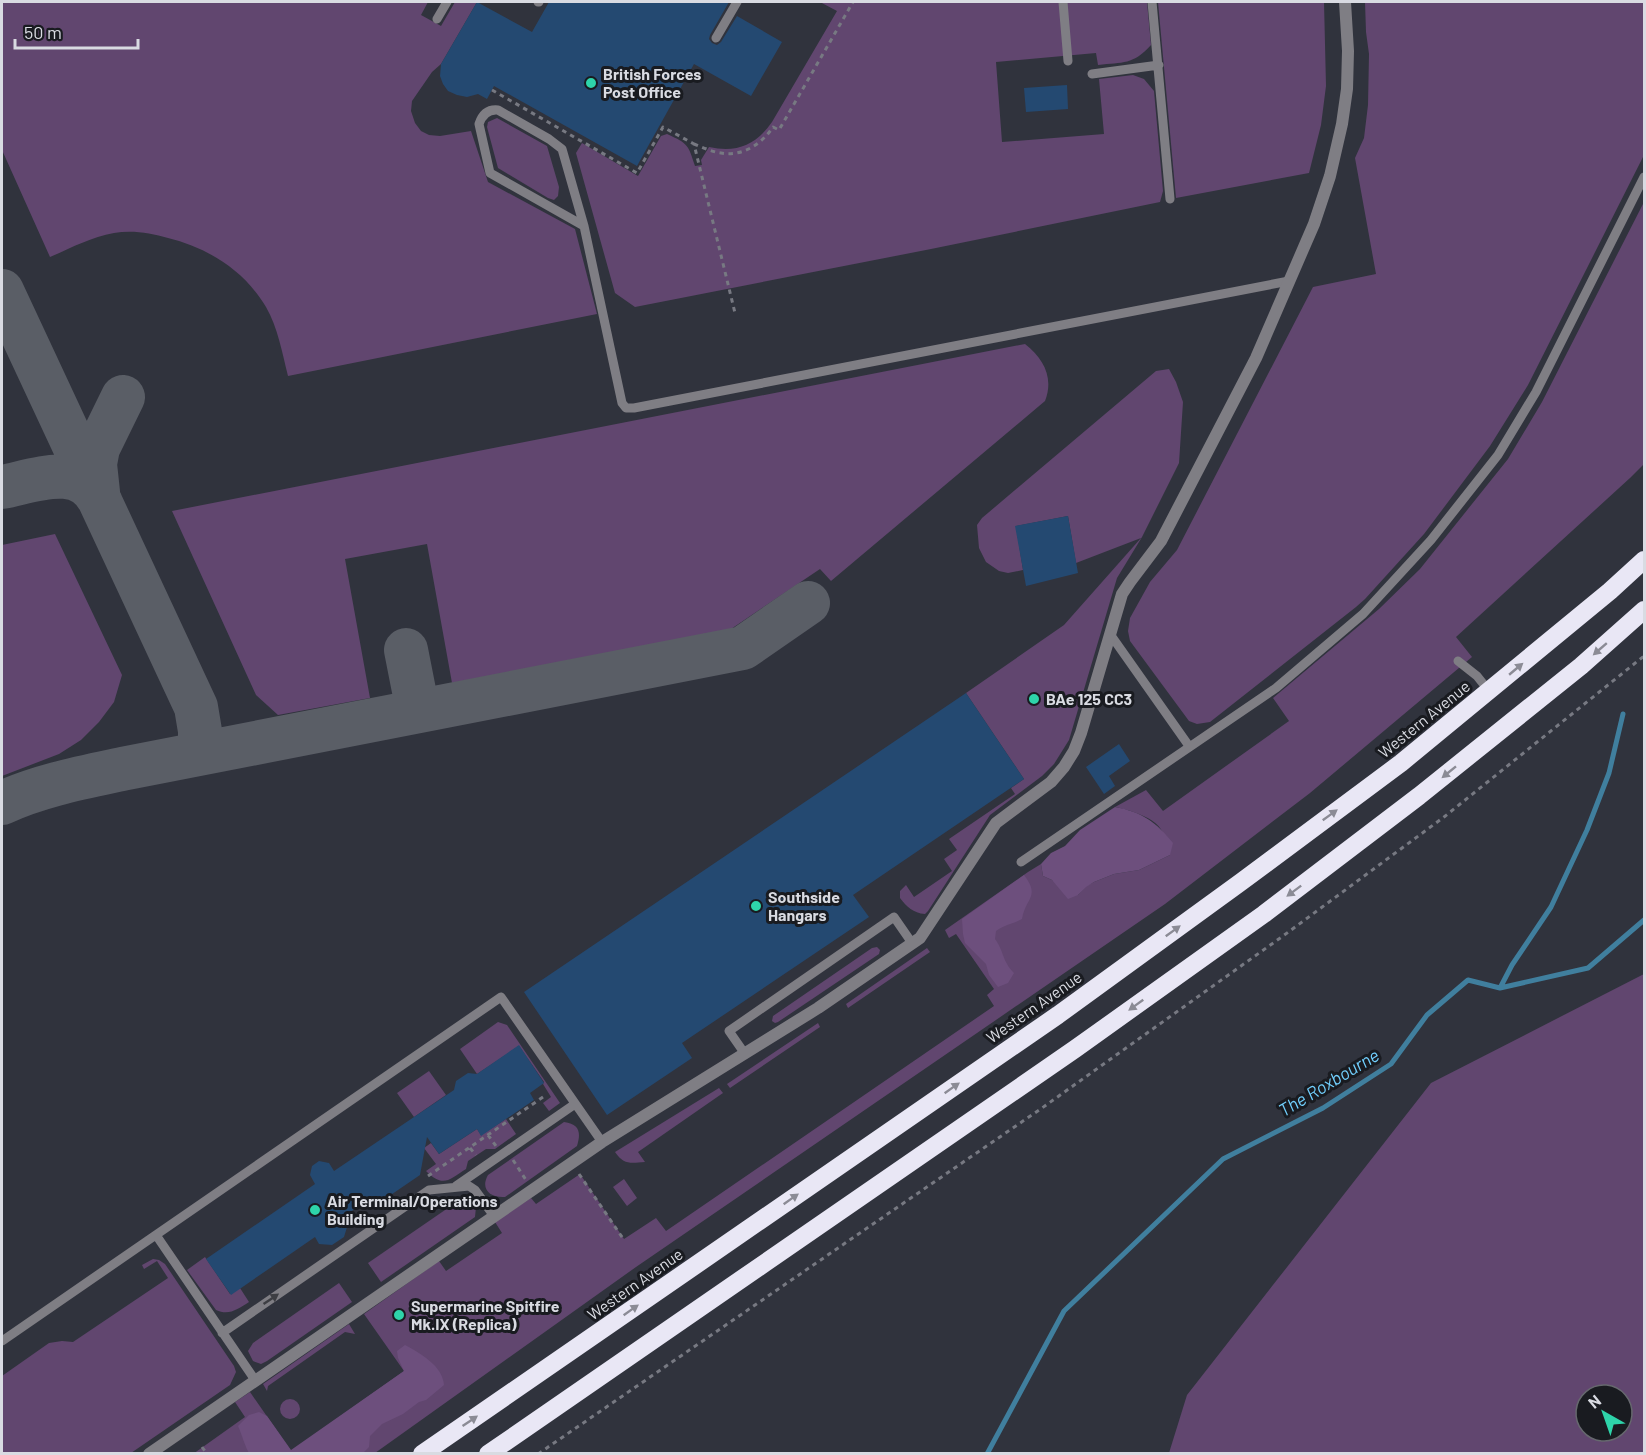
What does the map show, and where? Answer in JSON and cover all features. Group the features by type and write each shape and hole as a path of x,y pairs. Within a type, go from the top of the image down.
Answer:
{"highway":[{"name":"Western Avenue","path":"422,1454 1058,1015 1401,763 1610,591 1644,560"},
{"path":"488,1454 1065,1056 1264,914 1419,796 1581,666 1644,610"}],"street":[{"path":"149,1454 602,1142 818,1008 920,938 996,823 1051,782 1064,768 1081,733 1122,594 1161,541 1256,358 1314,224 1330,176 1342,124 1347,89 1348,51 1345,2"}],"lane":[{"path":"437,20 447,2"},
{"path":"716,38 736,2"},
{"path":"1063,2 1068,61"},
{"path":"1152,2 1170,199"},
{"path":"1092,74 1159,65"},
{"path":"584,226 490,173 479,124 486,112 493,109 498,110 562,148 584,226 622,403 626,408 1289,281"},
{"path":"1021,862 1276,688 1364,614 1431,540 1497,455 1536,392 1644,177"},
{"path":"1110,634 1189,746"},
{"path":"1458,661 1477,676 1489,692"},
{"path":"745,1054 729,1031 894,917 912,943"},
{"path":"2,1341 501,997 602,1142"},
{"path":"455,1187 575,1104"},
{"path":"222,1332 429,1190 469,1186 475,1190 494,1216"},
{"path":"156,1235 255,1380"}],"path":[{"path":"492,90 637,173 663,127 694,144 719,153 733,154 759,143 773,127 779,130 853,2"},
{"path":"694,144 735,313"},
{"path":"538,1454 1042,1108 1283,936 1444,817 1644,656"},
{"path":"422,1181 546,1095"},
{"path":"470,1148 476,1155"},
{"path":"507,1151 533,1190"},
{"path":"578,1172 624,1240"},
{"path":"202,1447 207,1454"}],"shaded area":[{"path":"2,2 428,2 421,15 441,26 455,2 477,2 441,64 432,72 412,101 411,111 415,123 421,131 429,135 440,136 471,131 488,182 575,229 597,314 288,376 277,332 266,307 247,282 211,254 162,236 128,232 97,237 50,257 2,150"},
{"path":"820,2 1147,2 1151,45 1133,59 1121,63 1098,65 1096,53 996,62 1002,142 1104,134 1099,79 1133,75 1144,79 1154,91 1163,191 1160,202 635,307 615,293 576,153 582,143 638,176 661,136 667,134 687,146 695,166 702,165 701,160 709,147 737,148 752,142 772,122 837,11"},
{"path":"1158,2 1324,2 1326,86 1321,125 1309,173 1176,198"},
{"path":"1365,2 1644,2 1644,155 1528,385 1490,446 1424,534 1356,607 1210,722 1197,724 1189,721 1130,641 1128,631 1130,618 1150,582 1177,550 1313,287 1376,274 1355,158 1364,138 1368,105 1369,54"},
{"path":"497,118 547,146 559,187 558,196 554,200 498,168 487,127 488,122"},
{"path":"1644,202 1644,464 1456,637 1472,657 1310,793 1165,904 636,1267 375,1453 193,1454 245,1417 235,1402 250,1392 291,1451 404,1371 364,1314 439,1261 446,1271 502,1233 495,1222 531,1198 536,1204 580,1174 624,1239 656,1218 666,1231 994,1006 987,995 994,989 956,934 949,938 945,930 1041,864 1043,876 1078,895 1086,886 1094,882 1114,874 1139,870 1170,855 1159,826 1148,818 1115,807 1146,790 1163,811 1289,721 1273,698 1379,609 1420,569 1508,459 1542,402"},
{"path":"1025,344 1046,370 1048,393 1045,401 831,581 820,569 731,629 452,683 427,544 345,559 370,698 278,715 256,695 172,511"},
{"path":"1169,369 1183,402 1179,463 1142,537 1117,578 1069,740 1054,764 1042,776 990,815 928,911 925,914 914,911 900,898 900,891 906,885 914,897 952,871 944,859 957,850 949,839 1015,794 1011,788 1024,779 966,693 1064,625 1141,538 1076,563 1068,516 1016,526 1023,570 1008,573 999,571 986,562 979,548 977,525 982,518 1156,371"},
{"path":"55,534 122,675 114,702 81,740 59,754 2,776 2,545"},
{"path":"1115,807 1141,815 1161,829 1173,843 1170,855 1139,870 1114,874 1094,882 1078,895 1068,899 1052,880 1043,876 1041,864 1051,853 1065,846 1080,830"},
{"path":"1024,875 1032,893 1022,919 996,931 995,939 1014,973 1008,983 998,987 989,975 986,964 965,943 962,919"},
{"path":"877,947 880,950 879,954 778,1022 772,1021 773,1016 872,948"},
{"path":"927,948 930,952 848,1008 846,1004"},
{"path":"1644,974 1644,1453 1169,1453 1187,1395 1431,1083"},
{"path":"498,1022 507,1025 560,1103 549,1111 543,1103 551,1097 544,1082 519,1046 477,1074 460,1049"},
{"path":"818,1023 820,1027 730,1088 727,1084"},
{"path":"429,1071 446,1095 414,1117 397,1093"},
{"path":"719,1088 723,1093 638,1152 645,1162 628,1162 621,1159 615,1152"},
{"path":"506,1119 516,1134 495,1149 486,1149 468,1161 466,1169 446,1181 437,1179 426,1171 436,1164 424,1148 431,1143 439,1154 477,1129 481,1135"},
{"path":"564,1122 573,1125 578,1130 577,1146 505,1197 495,1196 488,1192 485,1184 488,1175"},
{"path":"624,1179 637,1198 627,1206 613,1187"},
{"path":"461,1199 471,1199 476,1207 475,1217 381,1282 368,1263"},
{"path":"205,1257 230,1294 240,1288 249,1302 229,1312 216,1310 187,1270"},
{"path":"153,1259 165,1264 234,1366 236,1372 230,1385 131,1453 2,1453 2,1376 49,1343 73,1342 168,1278 157,1261 144,1269 142,1265"},
{"path":"339,1283 352,1302 267,1361 261,1364 253,1361 248,1351 253,1343"},
{"path":"349,1324 355,1334 345,1332 268,1386 267,1391 263,1384"},
{"path":"405,1345 424,1356 435,1366 443,1378 444,1385 426,1400 382,1424 370,1436 369,1447 363,1453 250,1454 238,1426 249,1415 259,1412 267,1416 291,1450 404,1371 397,1351"},
{"path":"290,1399 297,1402 300,1409 297,1416 290,1419 283,1416 280,1409 283,1402"}],"building":[{"name":"British Forces Post Office","path":"477,2 532,32 549,2 729,2 710,35 709,39 712,43 717,45 721,42 737,16 782,42 751,96 694,64 637,166 494,86 487,99 478,94 467,97 448,91 440,76 441,64"},
{"path":"1067,85 1068,109 1026,112 1024,88"},
{"path":"1068,516 1078,573 1026,586 1015,526"},
{"name":"Southside Hangars","path":"966,693 1024,779 853,895 869,917 682,1043 692,1058 607,1115 524,992"},
{"path":"1119,744 1130,761 1109,776 1115,786 1104,794 1086,767"},
{"name":"Air Terminal/Operations Building","path":"519,1045 544,1083 530,1093 534,1100 481,1136 477,1129 439,1154 427,1137 420,1175 379,1203 368,1200 343,1217 348,1224 344,1237 332,1245 319,1244 315,1237 231,1295 206,1259 315,1184 310,1175 312,1166 319,1161 329,1163 334,1171 454,1090 456,1081 468,1073 477,1074"}],"waterway":[{"name":"The Roxbourne","path":"987,1454 1064,1311 1223,1159 1323,1108 1391,1064 1427,1015 1468,980 1500,988 1512,965 1551,907 1587,830 1609,773 1623,714"},
{"path":"1500,988 1588,968 1644,920"}],"taxiway":[{"path":"2,291 196,707 200,731 200,753"},
{"path":"98,492 95,464 98,448 123,397"},
{"path":"2,487 43,478 70,478 82,482 92,490 101,503"},
{"path":"2,803 48,786 79,778 743,648 808,603"},
{"path":"406,650 418,711"}],"place":[{"name":"British Forces Post Office","path":"591,83"},
{"name":"BAe 125 CC3","path":"1034,699"},
{"name":"Southside Hangars","path":"756,906"},
{"name":"Air Terminal/Operations Building","path":"315,1210"},
{"name":"Supermarine Spitfire Mk.IX (Replica)","path":"399,1315"}]}
